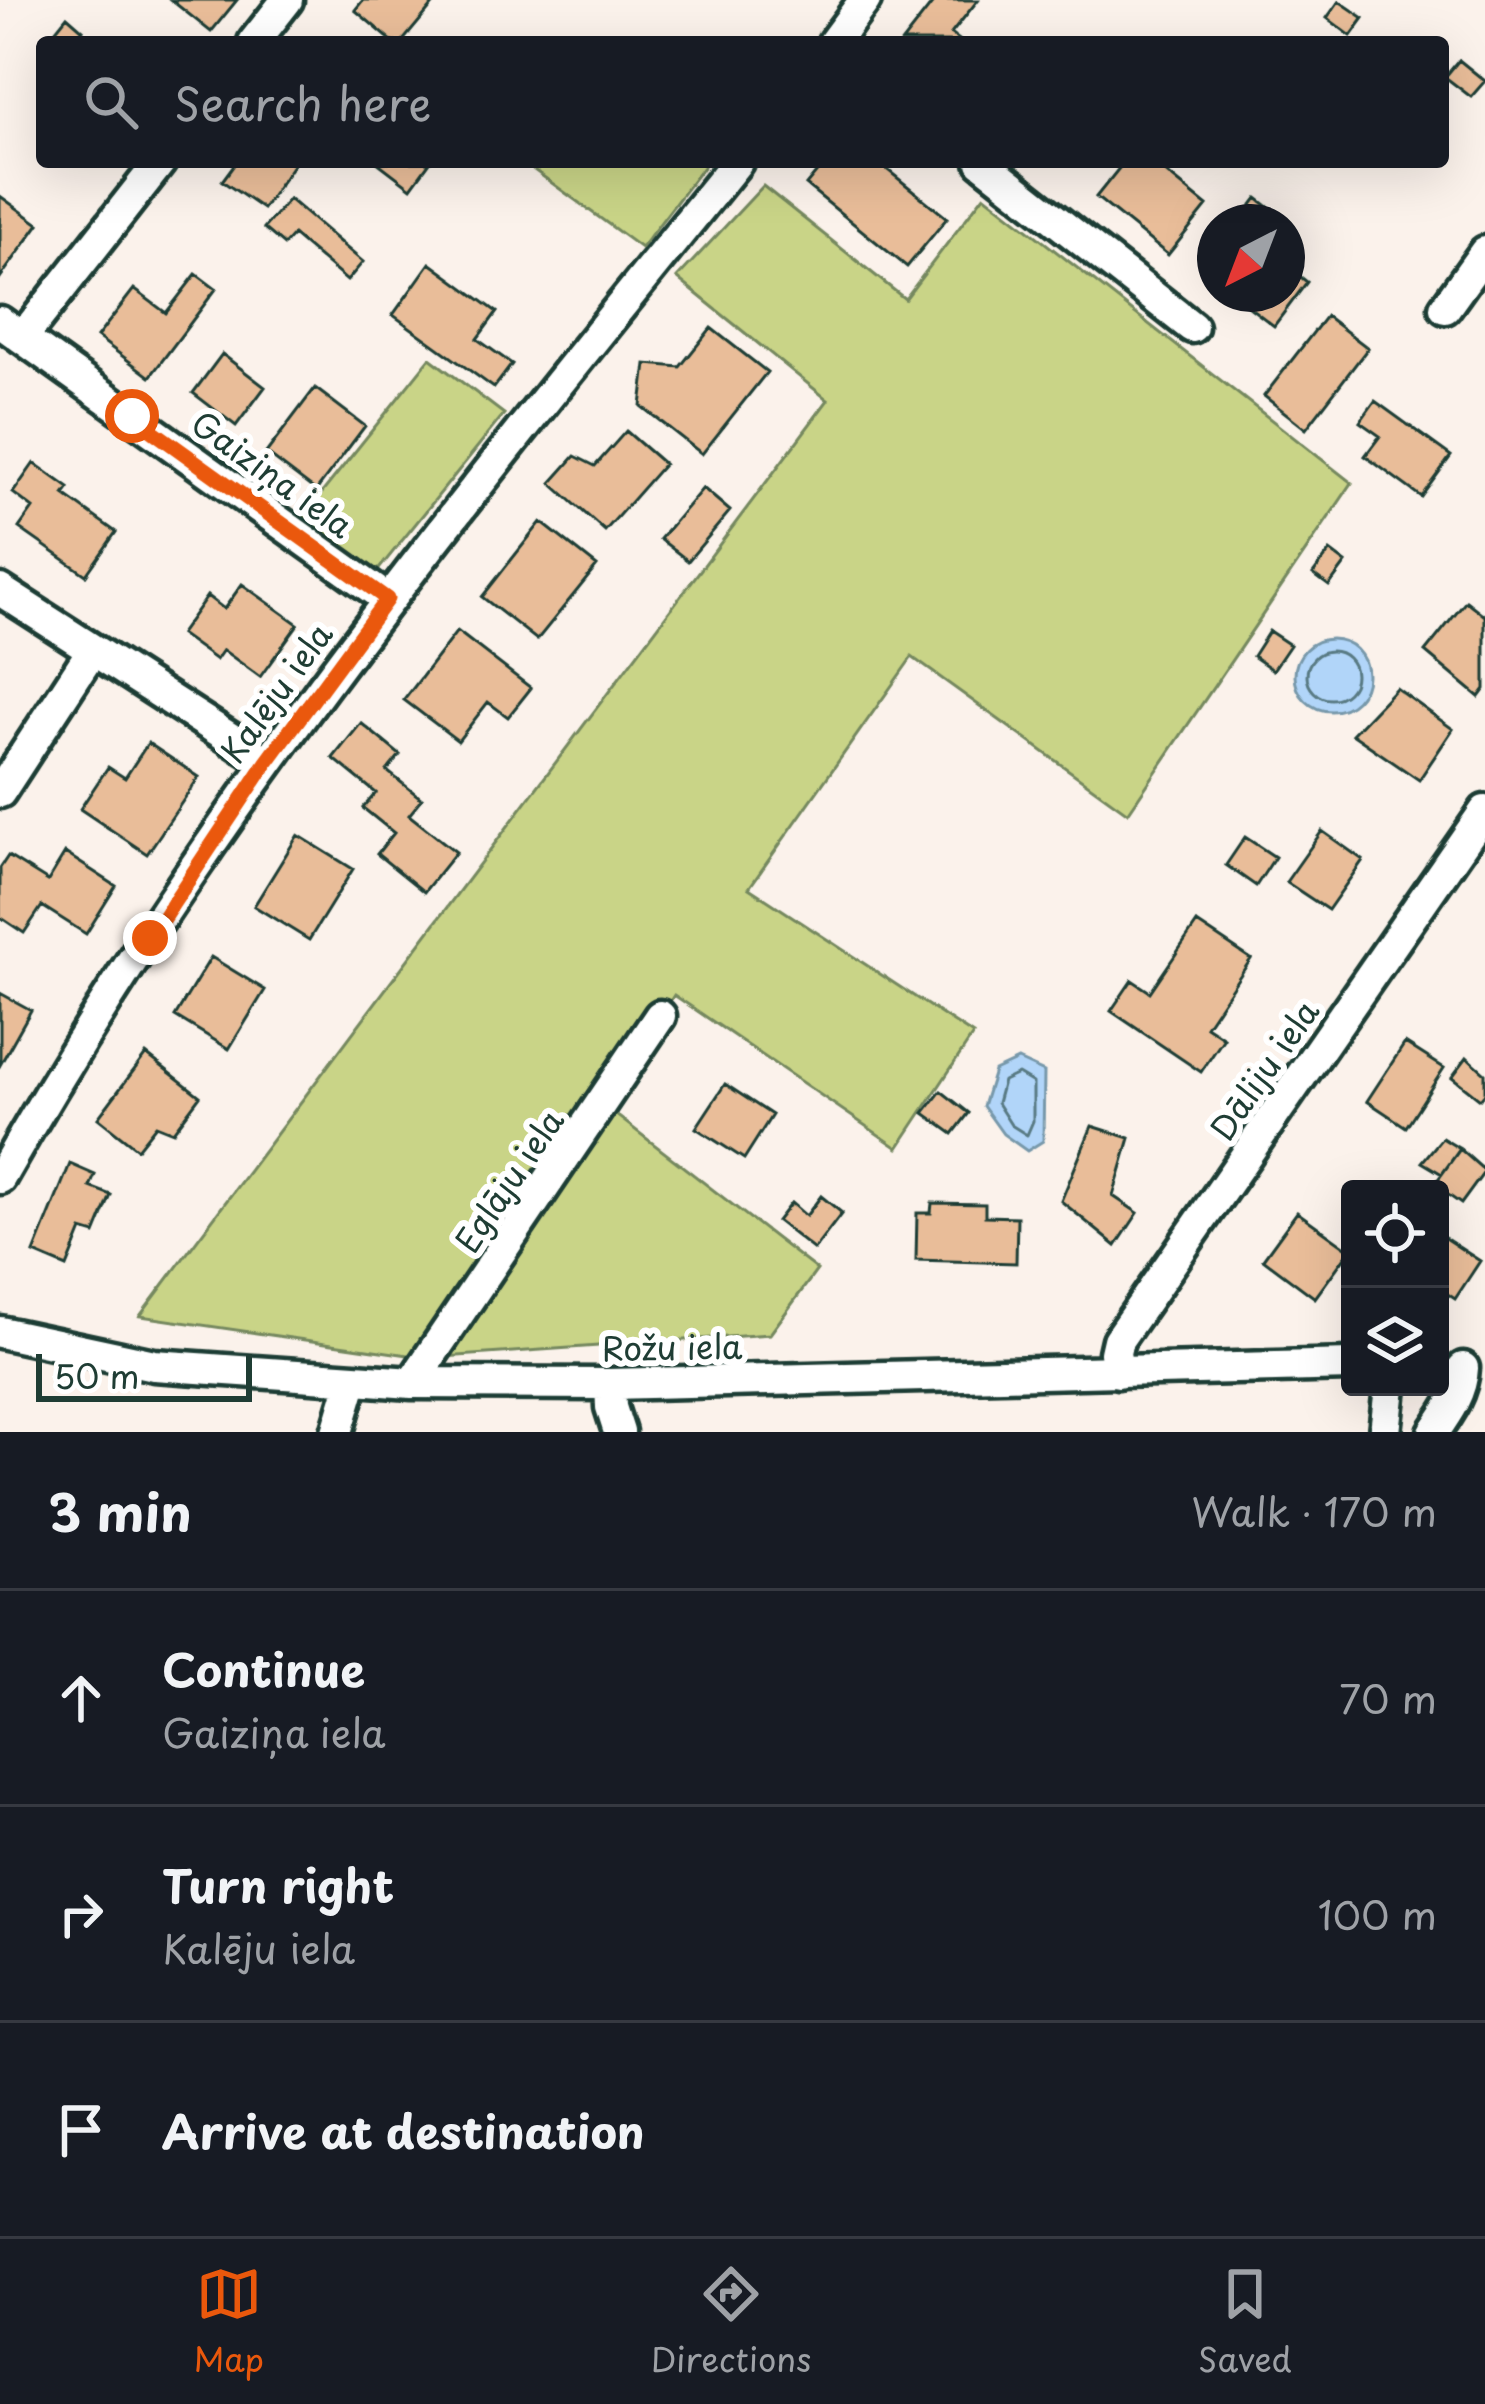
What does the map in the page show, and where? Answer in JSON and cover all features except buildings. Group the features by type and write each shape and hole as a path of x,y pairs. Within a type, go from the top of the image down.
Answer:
{"street":[{"path":"259,36 287,0"},
{"path":"838,36 865,0"},
{"path":"11,330 155,168"},
{"name":"Kalēju iela","path":"0,1178 56,1080 267,762 387,599 732,168"},
{"path":"990,168 1192,327"},
{"path":"1445,308 1485,252"},
{"name":"Gaiziņa iela","path":"11,330 387,599"},
{"path":"0,590 267,762"},
{"path":"0,792 92,652"},
{"name":"Dāliju iela","path":"1118,1372 1118,1340 1485,811"},
{"name":"Eglāju iela","path":"412,1383 660,1016"},
{"name":"Rožu iela","path":"0,1331 154,1365 352,1382 610,1384 1341,1365"},
{"path":"1434,1432 1449,1410 1462,1368"},
{"path":"337,1432 352,1382"},
{"path":"610,1384 611,1407 620,1432"},
{"path":"1385,1432 1389,1396"}],"green space":[{"path":"531,168 702,168 641,248"},
{"path":"763,186 905,299 984,195 1352,483 1128,813 912,657 749,888 973,1035 898,1148 674,995 603,1105 817,1270 770,1334 429,1358 140,1316 828,400 677,278"},
{"path":"430,358 504,414 376,573 301,519"}],"water":[{"path":"1331,639 1357,649 1367,675 1357,701 1331,711 1305,701 1295,675 1305,649"},
{"path":"1018,1060 1044,1072 1043,1141 1027,1151 1003,1134 983,1106 994,1071"}],"route":[{"path":"132,416 387,599 267,762 150,938"}]}
